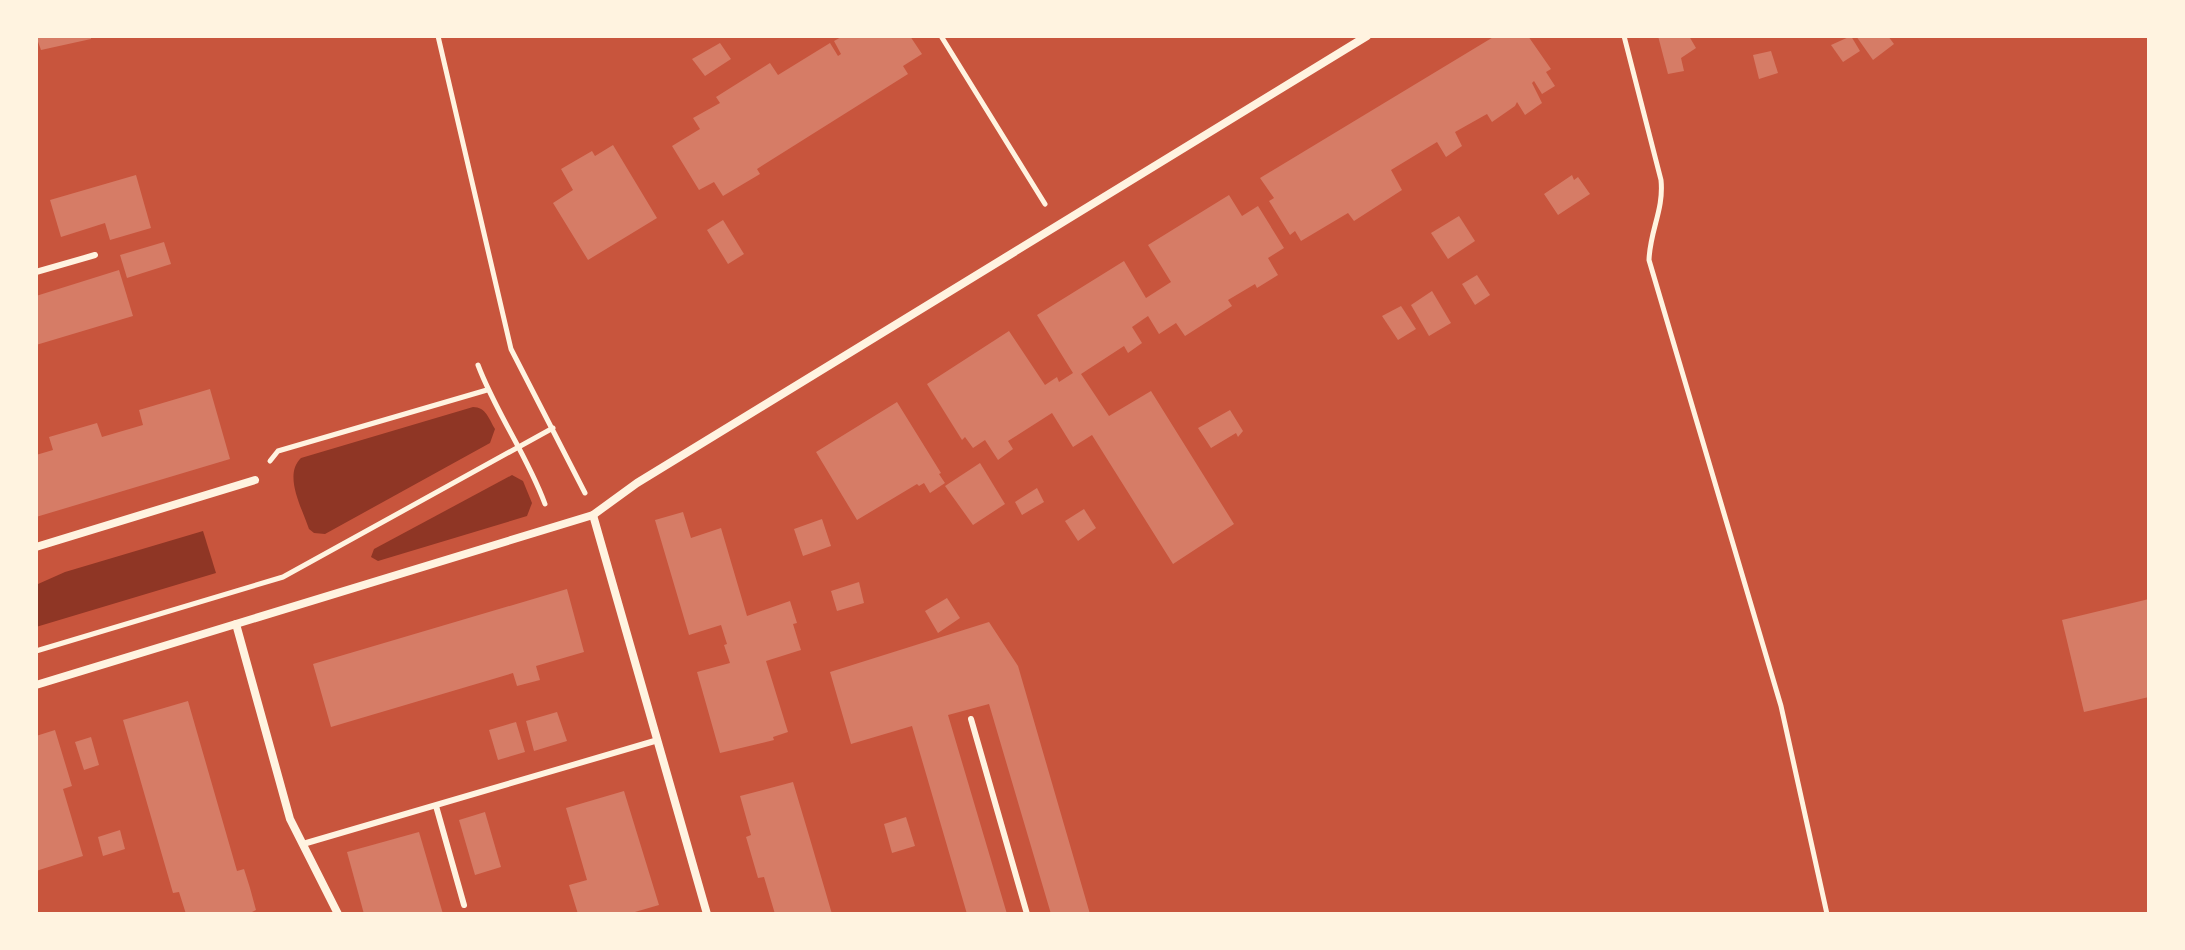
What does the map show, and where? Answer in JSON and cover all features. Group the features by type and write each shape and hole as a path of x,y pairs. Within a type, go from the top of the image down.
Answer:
{"street":[{"path":"36,685 593,515 651,475 1367,36"},
{"path":"36,547 255,480"},
{"path":"593,515 707,914"},
{"path":"236,624 290,819 338,914"}],"lane":[{"path":"36,272 95,255"},
{"path":"971,719 1027,914"},
{"path":"303,844 658,740"},
{"path":"436,806 464,905"}],"path":[{"path":"438,36 511,349 580,479 593,515"},
{"path":"941,36 1058,226"},
{"path":"1624,36 1661,180 1663,200 1650,239 1649,260 1781,706 1827,914"},
{"path":"478,365 487,390 535,476 554,528"},
{"path":"255,480 278,451 487,390"},
{"path":"36,651 283,577 553,428"}],"shaded area":[{"path":"473,407 484,411 495,429 490,443 325,534 309,529 294,482 296,465 301,458"},
{"path":"512,475 523,481 532,503 527,516 378,561 371,557 374,549"},
{"path":"203,531 216,573 36,627 38,584 65,572"}],"building":[{"path":"36,36 91,36 91,39 41,50"},
{"path":"843,36 910,36 922,54 903,66 908,74 757,169 760,174 723,196 714,182 699,190 672,146 700,129 693,118 720,103 716,97 770,63 778,75 830,43 838,56 841,54 834,41"},
{"path":"1495,36 1528,36 1551,69 1546,72 1555,86 1542,94 1534,81 1532,83 1542,103 1525,115 1517,102 1492,122 1487,114 1455,132 1462,146 1446,157 1437,142 1391,170 1402,190 1354,221 1348,213 1301,241 1295,231 1290,235 1269,201 1274,198 1260,178"},
{"path":"1658,36 1689,36 1696,48 1681,58 1684,71 1668,74"},
{"path":"1851,36 1860,51 1843,62 1831,45"},
{"path":"1856,36 1888,36 1894,44 1873,60"},
{"path":"720,43 731,59 705,76 692,59"},
{"path":"1771,51 1778,73 1759,79 1753,55"},
{"path":"613,145 657,218 588,260 553,203 573,190 561,169 592,151 595,156"},
{"path":"136,175 151,228 110,240 105,223 61,237 50,200"},
{"path":"1572,175 1574,180 1578,177 1590,194 1558,215 1544,194"},
{"path":"1229,195 1242,216 1258,206 1284,248 1268,258 1278,275 1228,300 1232,306 1185,336 1176,323 1159,334 1148,316 1132,327 1142,343 1128,353 1124,346 1081,374 1109,416 1151,391 1234,524 1173,564 1092,435 1073,447 1052,413 1008,441 1013,449 998,460 985,440 973,448 965,437 962,440 927,384 1009,331 1045,385 1057,377 1059,382 1073,373 1037,315 1124,261 1146,298 1171,282 1148,245"},
{"path":"1459,216 1475,241 1448,259 1431,233"},
{"path":"723,220 744,254 728,264 707,230"},
{"path":"164,242 171,264 127,278 120,255"},
{"path":"119,270 133,316 36,345 36,296"},
{"path":"1477,275 1490,295 1475,305 1462,284"},
{"path":"1432,291 1451,323 1429,336 1411,305"},
{"path":"1401,306 1416,329 1398,340 1382,316"},
{"path":"210,389 230,459 36,517 36,455 53,450 49,437 97,423 102,437 143,425 139,410"},
{"path":"897,402 945,483 930,493 924,483 917,484 857,520 816,452"},
{"path":"1230,410 1243,431 1238,437 1236,433 1211,448 1198,428"},
{"path":"980,463 1005,504 973,525 945,486"},
{"path":"1037,488 1044,502 1022,515 1015,502"},
{"path":"1084,509 1096,528 1078,541 1065,521"},
{"path":"683,512 691,538 721,528 747,616 790,601 801,650 766,661 788,732 773,737 774,740 720,753 697,672 730,663 724,645 727,644 721,625 689,635 655,520"},
{"path":"822,519 831,546 803,556 794,529"},
{"path":"859,582 864,603 837,611 831,591"},
{"path":"567,589 584,652 536,666 540,680 517,686 513,673 331,727 313,664"},
{"path":"947,598 960,618 938,633 925,611"},
{"path":"2149,599 2149,697 2084,712 2062,620"},
{"path":"989,622 1018,666 1090,914 1051,914 989,704 948,715 1007,914 967,914 912,726 851,744 830,672"},
{"path":"188,701 237,871 244,869 250,888 256,910 253,914 186,914 179,892 173,893 123,720"},
{"path":"557,712 567,741 534,751 526,721"},
{"path":"516,722 525,752 498,760 489,730"},
{"path":"55,730 72,786 63,789 83,856 36,871 36,736"},
{"path":"91,737 99,765 84,770 75,742"},
{"path":"793,782 832,914 775,914 764,877 758,878 746,837 751,835 740,796"},
{"path":"624,791 659,905 628,914 578,914 569,885 587,880 566,808"},
{"path":"485,812 501,867 475,875 459,820"},
{"path":"906,817 915,846 892,853 884,824"},
{"path":"120,830 125,849 103,856 98,837"},
{"path":"419,832 443,914 364,914 347,852"}]}
